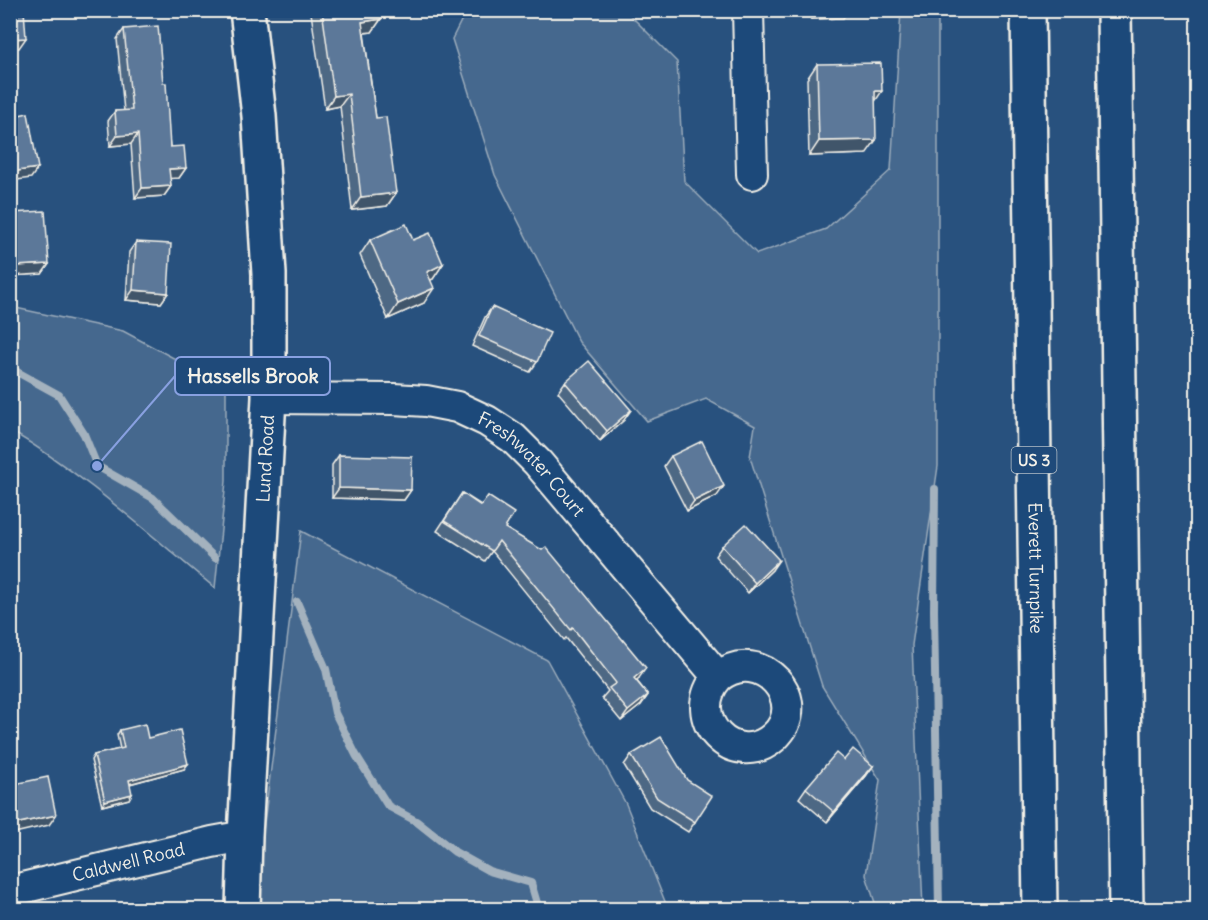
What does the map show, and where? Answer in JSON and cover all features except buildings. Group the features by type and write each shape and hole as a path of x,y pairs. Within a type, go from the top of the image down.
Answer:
{"main road":[{"name":"Lund Road","path":"243,909 269,398 269,274 259,116 247,10"},
{"name":"Everett Turnpike","path":"1028,10 1040,909"},
{"path":"1114,10 1126,909"}],"street":[{"path":"748,10 752,174"},
{"name":"Freshwater Court","path":"269,398 426,401 457,407 487,421 513,438 538,463 718,677"},
{"name":"Caldwell Road","path":"10,891 245,836"}],"shaded area":[{"path":"466,11 626,11 677,62 684,181 757,254 826,229 891,170 901,11 938,11 938,466 912,645 923,909 877,909 866,875 880,780 822,686 750,457 755,426 706,399 647,421 579,342 495,175 452,39"},
{"path":"11,307 123,331 226,386 226,481 215,588 90,485 11,431"},
{"path":"301,531 547,660 626,804 668,909 256,910 258,871"}],"waterway":[{"path":"10,368 59,395 84,434 97,466 153,498 215,558"},
{"path":"935,489 934,611 939,910"},
{"path":"297,602 326,669 335,713 356,755 388,806 416,821 455,852 489,871 531,883 539,910"}],"place":[{"name":"Hassells Brook","path":"97,466"}]}
